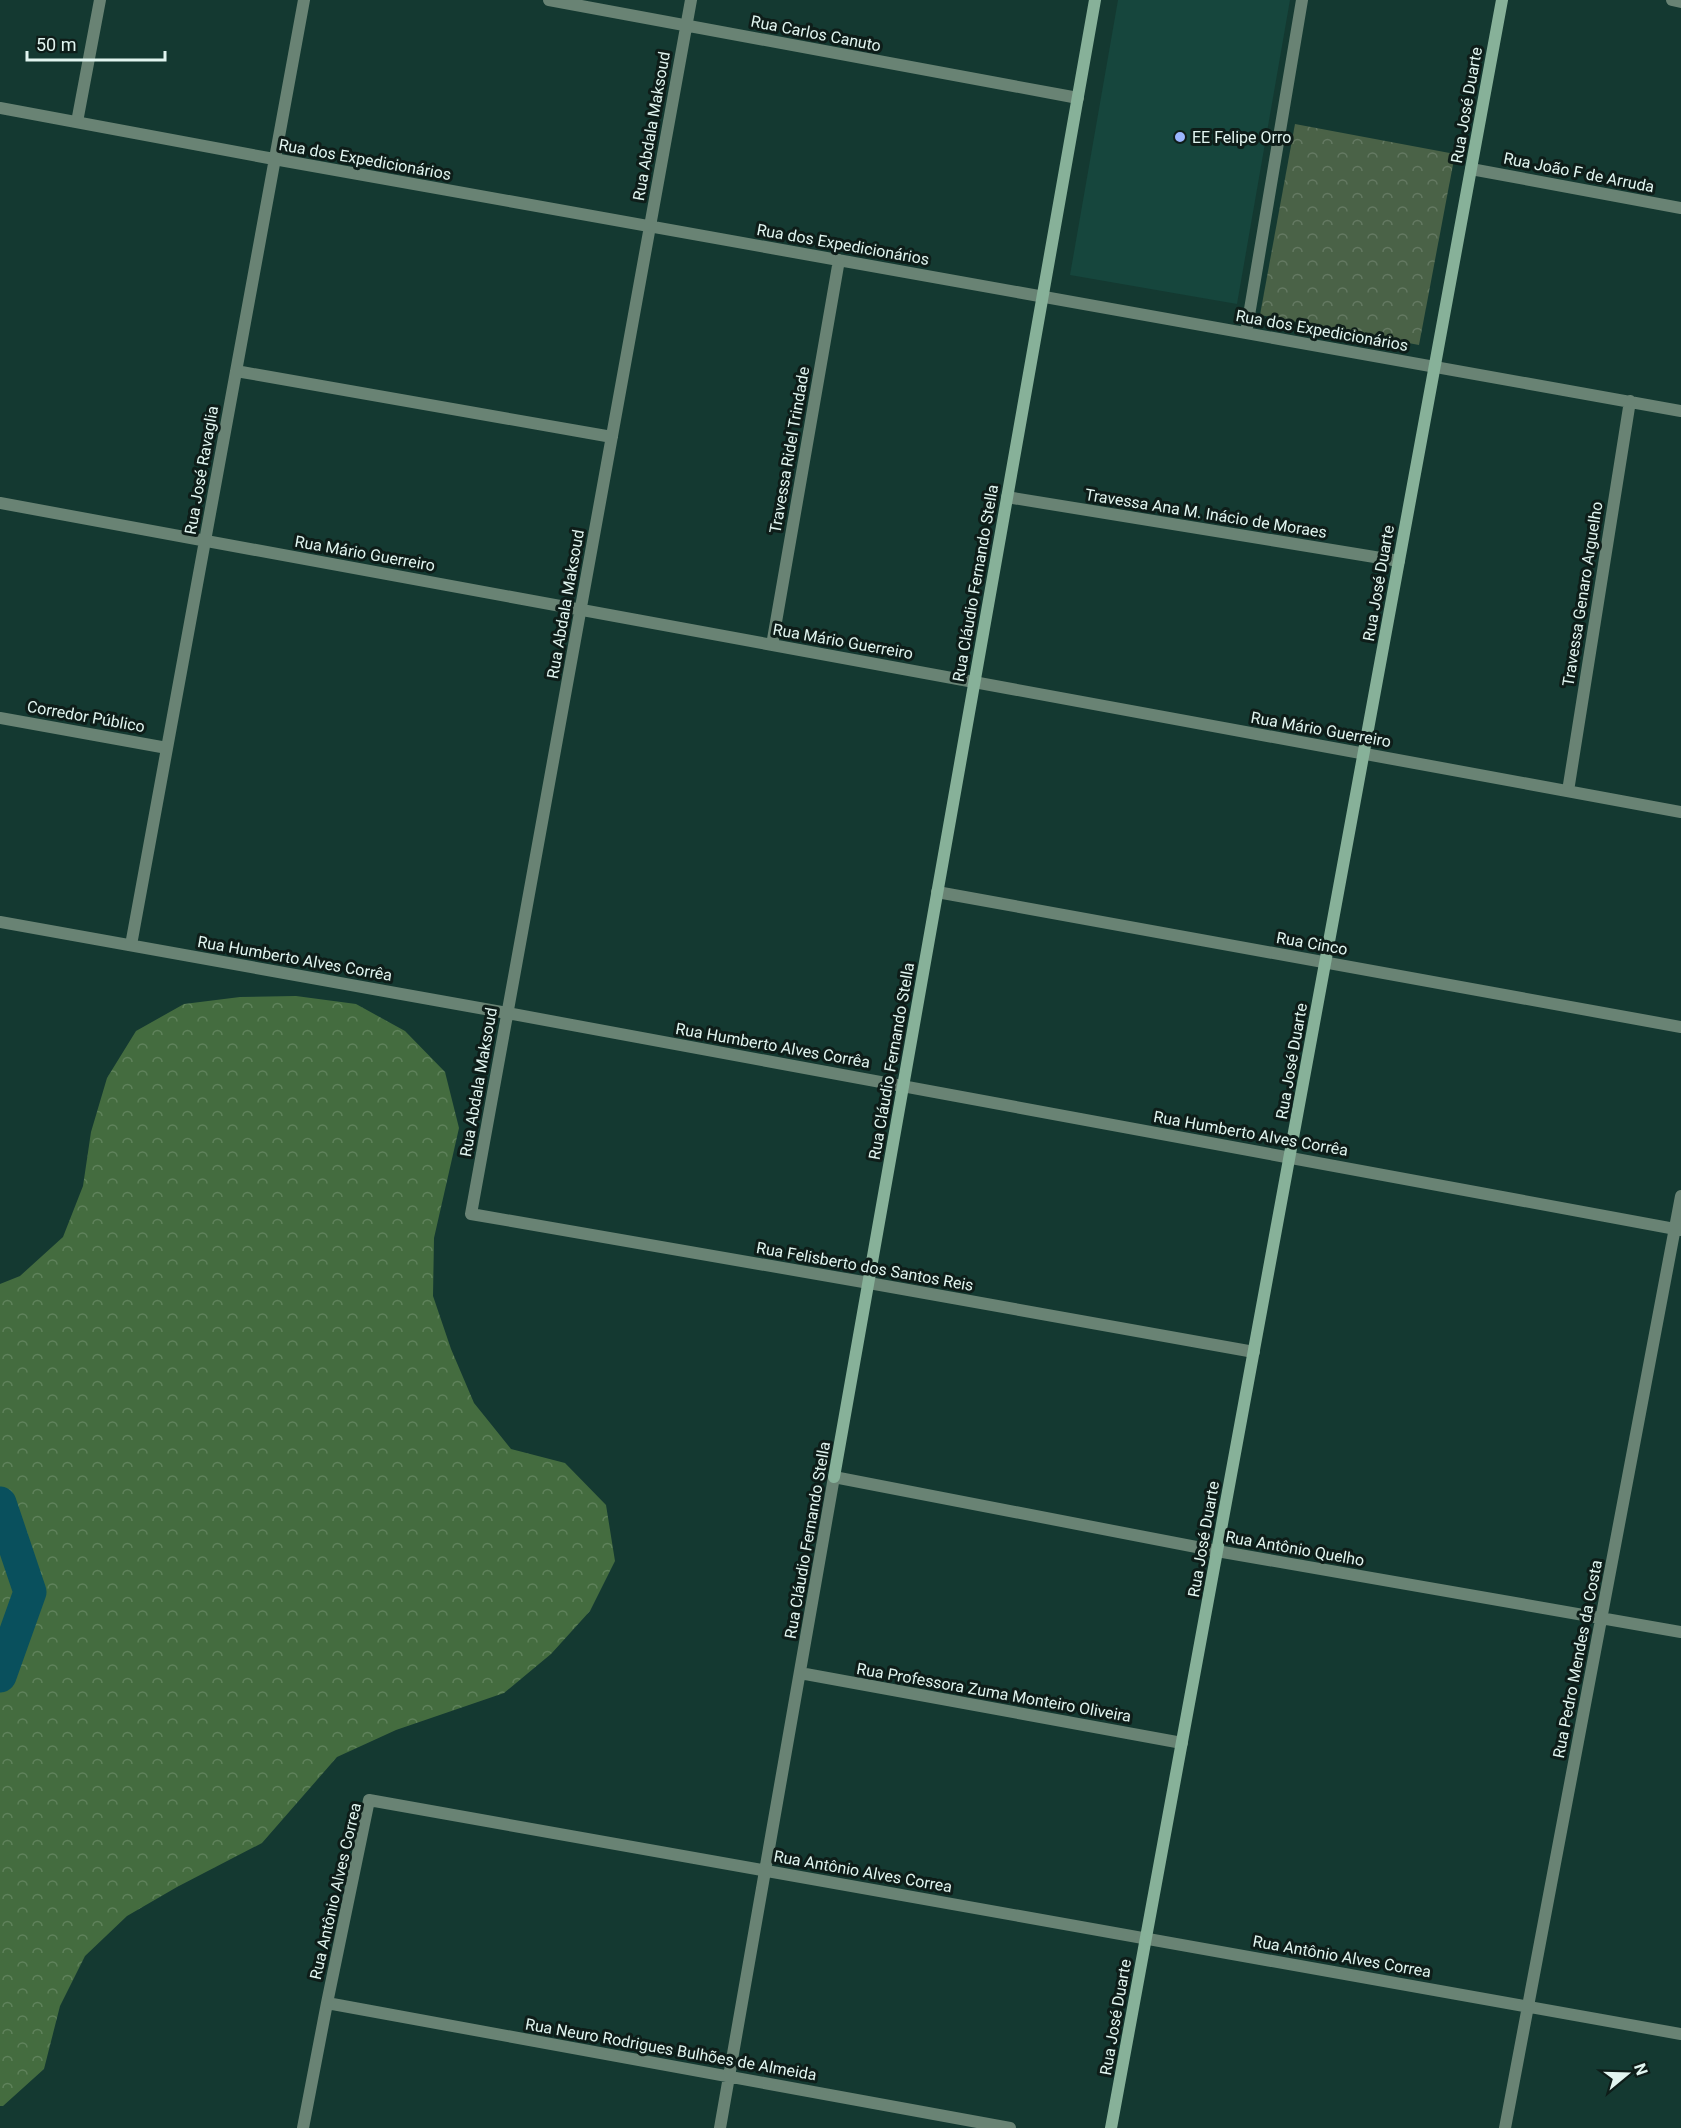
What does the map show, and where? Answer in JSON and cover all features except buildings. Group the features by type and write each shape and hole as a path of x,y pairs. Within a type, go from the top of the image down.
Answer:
{"street":[{"path":"76,122 100,0"},
{"name":"Rua José Ravaglia","path":"131,945 304,0"},
{"name":"Rua Carlos Canuto","path":"549,0 1078,98"},
{"name":"Rua Abdala Maksoud","path":"471,1214 691,0"},
{"name":"Rua Cláudio Fernando Stella","path":"720,2128 1095,0"},
{"path":"1246,333 1302,0"},
{"name":"Rua José Duarte","path":"1111,2128 1502,0"},
{"path":"1672,0 1681,2"},
{"name":"Rua dos Expedicionários","path":"0,108 1681,411"},
{"name":"Rua João F de Arruda","path":"1471,168 1681,208"},
{"name":"Travessa Ridel Trindade","path":"772,645 839,260"},
{"path":"236,370 612,437"},
{"name":"Travessa Genaro Arguelho","path":"1568,791 1630,401"},
{"name":"Travessa Ana M. Inácio de Moraes","path":"1007,497 1399,561"},
{"name":"Rua Mário Guerreiro","path":"0,503 1681,812"},
{"name":"Corredor Público","path":"0,718 167,747"},
{"name":"Rua Cinco","path":"938,892 1681,1027"},
{"name":"Rua Humberto Alves Corrêa","path":"0,922 1678,1229"},
{"name":"Rua Pedro Mendes da Costa","path":"1505,2128 1601,1618 1678,1229 1681,1196"},
{"name":"Rua Felisberto dos Santos Reis","path":"471,1214 1254,1352"},
{"name":"Rua Antônio Quelho","path":"834,1478 1217,1551 1681,1632"},
{"name":"Rua Professora Zuma Monteiro Oliveira","path":"800,1673 1182,1743"},
{"name":"Rua Antônio Alves Correa","path":"303,2128 369,1800 1681,2034"},
{"name":"Rua Neuro Rodrigues Bulhões de Almeida","path":"327,2003 1010,2128"}],"shaded area":[{"name":"EE Felipe Orro","path":"1118,0 1290,0 1237,304 1070,275"}],"green space":[{"path":"1295,124 1455,154 1419,345 1260,315"},
{"path":"296,996 356,1004 405,1031 445,1072 459,1128 434,1238 433,1296 451,1349 474,1403 511,1449 565,1463 606,1505 615,1561 590,1611 551,1654 504,1693 396,1730 337,1757 262,1843 127,1916 85,1956 60,2006 44,2069 3,2106 0,2106 0,1284 20,1276 63,1237 83,1186 91,1132 107,1078 136,1031 184,1004 240,997"}],"waterway":[{"path":"0,1503 30,1592 0,1676"}],"place":[{"name":"EE Felipe Orro","path":"1180,137"}]}
